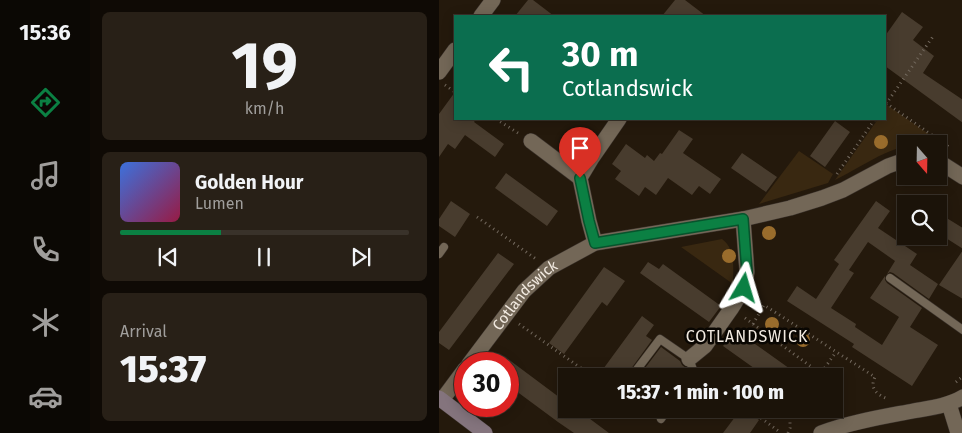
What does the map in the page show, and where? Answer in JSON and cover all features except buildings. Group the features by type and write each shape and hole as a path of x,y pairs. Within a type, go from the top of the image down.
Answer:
{"street":[{"path":"482,15 493,0"},
{"path":"439,72 454,51"},
{"path":"580,178 618,120"},
{"path":"531,141 580,178 595,243"},
{"name":"Cotlandswick","path":"478,352 524,290 549,268 595,243 743,219 790,208 843,190 897,163"},
{"path":"947,168 962,177"},
{"path":"689,359 705,346 744,288 747,272 743,219"},
{"path":"454,382 440,399 485,433"},
{"path":"821,433 843,425 956,400 958,433"}],"lane":[{"path":"439,254 444,247"},
{"path":"890,278 962,330"},
{"path":"638,368 661,339 689,359 692,368"}],"path":[{"path":"933,135 886,103 934,35"},
{"path":"498,120 531,141"},
{"path":"822,198 874,120"},
{"path":"477,217 549,268"},
{"path":"753,324 764,306 875,377 872,383 876,391 886,399 891,399"},
{"path":"731,309 811,368"},
{"path":"506,315 580,368"},
{"path":"825,368 836,352"},
{"path":"953,384 962,376"},
{"path":"761,418 781,433"},
{"path":"788,433 790,418"}],"shaded area":[{"path":"887,105 930,135 897,135 897,149 879,156 835,180 877,120 886,120"},
{"path":"799,151 833,174 828,183 759,204"},
{"path":"722,239 730,248 732,254 733,284 681,247"}],"district":[{"name":"COTLANDSWICK","path":"747,336"}],"route":[{"path":"580,178 595,243 743,219 747,272 744,288"}]}
